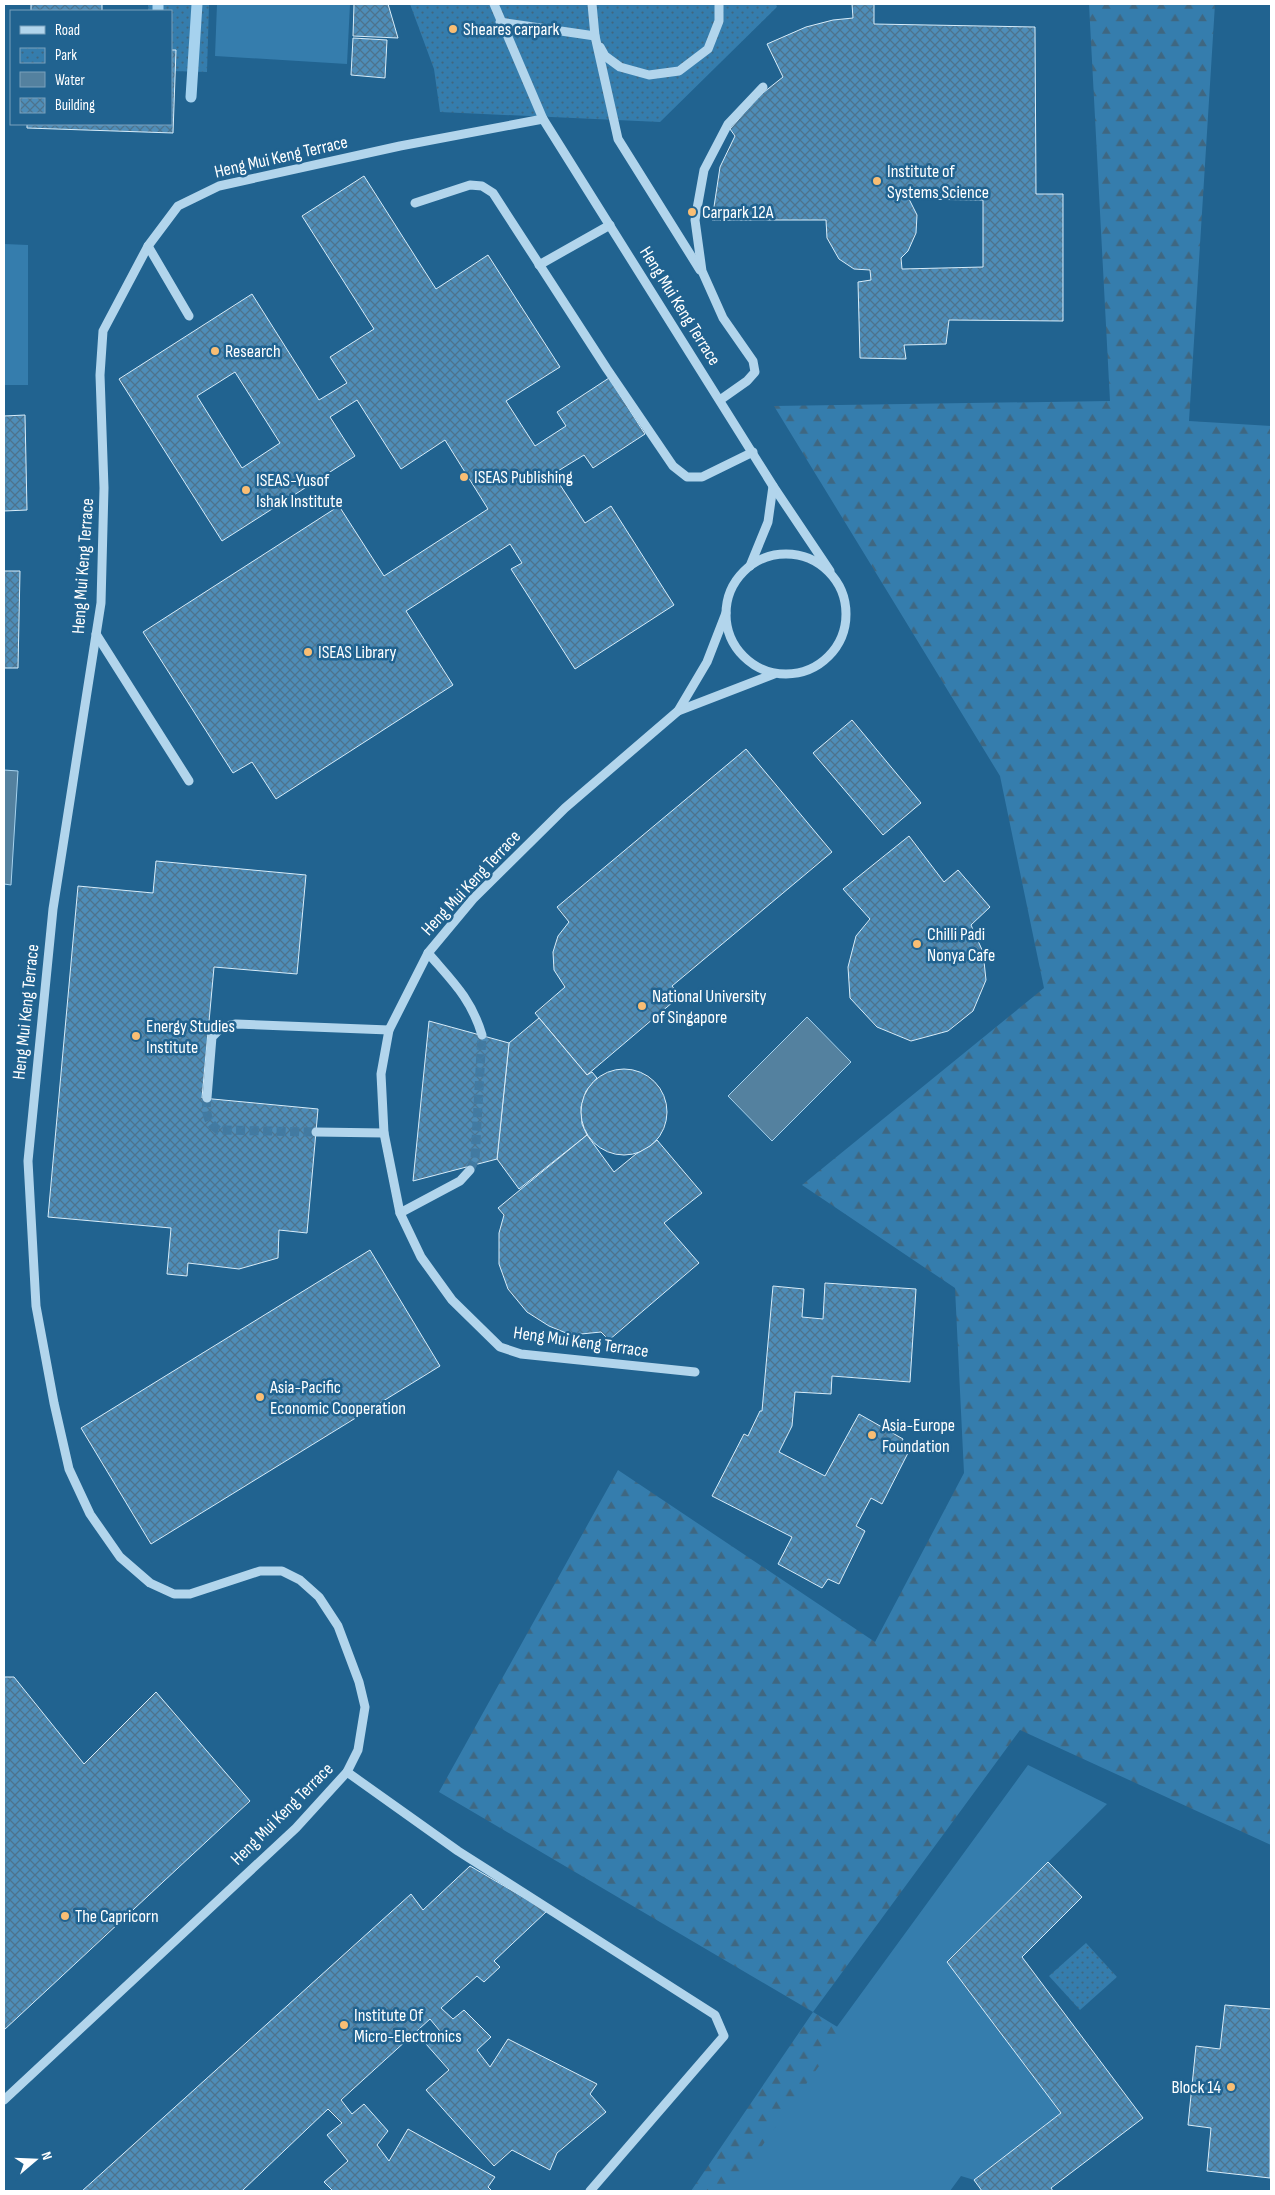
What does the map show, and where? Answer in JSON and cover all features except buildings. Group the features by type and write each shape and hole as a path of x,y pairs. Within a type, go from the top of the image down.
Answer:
{"street":[{"name":"Heng Mui Keng Terrace","path":"494,4 500,22 543,119 773,486 830,571 845,598 846,630 831,656 818,665 805,673 774,674 678,711"},
{"path":"592,4 594,36 618,139 704,276"},
{"path":"594,36 605,56 620,67 649,75 679,71 708,49 718,21 719,4"},
{"path":"500,22 594,36"},
{"path":"720,400 748,381 755,372 753,361 723,318 702,272 695,220 704,170 728,124 763,87"},
{"name":"Heng Mui Keng Terrace","path":"4,2100 296,1828 347,1772 358,1750 366,1707 360,1682 338,1626 319,1597 300,1580 282,1571 260,1571 190,1594 174,1594 150,1583 120,1557 90,1514 69,1469 54,1403 36,1306 28,1161 53,909 101,596 104,488 100,375 103,331 148,246 178,206 219,186 400,146 543,119"},
{"path":"415,202 470,185 482,186 493,193 673,466 687,477 702,477 753,452"},
{"path":"539,265 610,225"},
{"path":"148,246 189,316"},
{"name":"Heng Mui Keng Terrace","path":"750,566 768,522 773,486"},
{"name":"Heng Mui Keng Terrace","path":"695,1372 521,1354 500,1347 452,1300 421,1257 400,1213 384,1133 381,1074 389,1030 428,953 473,899 565,808 678,711 707,662 726,613 729,594 738,578 750,566 776,554 805,556 830,571"},
{"name":"Heng Mui Keng Terrace","path":"726,613 731,640 749,662 774,674"},
{"path":"96,634 189,781"},
{"path":"428,953 467,998 476,1014 482,1035"},
{"path":"207,1098 212,1037 222,1027 236,1024 389,1030"},
{"path":"316,1132 384,1133"},
{"path":"400,1213 460,1181 470,1170"},
{"path":"347,1772 458,1851 715,2015 724,2036 590,2191"}],"green space":[{"path":"148,4 209,4 207,72 172,71 172,10 148,10"},
{"path":"217,4 350,4 347,64 215,56"},
{"path":"410,4 776,4 777,7 660,122 440,112 434,69"},
{"path":"1089,4 1215,4 1189,421 1271,426 1271,1845 1020,1730 813,2012 439,1792 618,1470 875,1642 964,1473 955,1288 802,1185 1044,988 1000,776 774,406 1110,401"},
{"path":"4,244 28,245 28,385 4,385"},
{"path":"1028,1765 1107,1804 947,1962 1061,2113 974,2180 961,2176 950,2191 717,2191"},
{"path":"1086,1943 1117,1977 1080,2010 1049,1976"},
{"path":"813,2012 844,2031 730,2191 691,2191"}],"water":[{"path":"4,770 18,771 11,885 4,884"},
{"path":"807,1017 851,1062 772,1141 728,1096"}],"waterway":[{"path":"158,4 158,10"},
{"path":"191,97 197,4"}],"tunnel":[{"path":"470,1170 475,1159 482,1035"},
{"path":"207,1098 208,1116 211,1123 218,1130 316,1132"}],"place":[{"name":"Sheares carpark","path":"453,29"},
{"name":"Institute of Systems Science","path":"877,181"},
{"name":"Carpark 12A","path":"692,212"},
{"name":"Research","path":"215,351"},
{"name":"ISEAS Publishing","path":"464,477"},
{"name":"ISEAS-Yusof Ishak Institute","path":"246,490"},
{"name":"ISEAS Library","path":"308,652"},
{"name":"Chilli Padi Nonya Cafe","path":"917,944"},
{"name":"National University of Singapore","path":"642,1006"},
{"name":"Energy Studies Institute","path":"136,1036"},
{"name":"Asia-Pacific Economic Cooperation","path":"260,1397"},
{"name":"Asia-Europe Foundation","path":"872,1435"},
{"name":"The Capricorn","path":"65,1916"},
{"name":"Institute Of Micro-Electronics","path":"344,2025"},
{"name":"Block 14","path":"1231,2087"}]}
